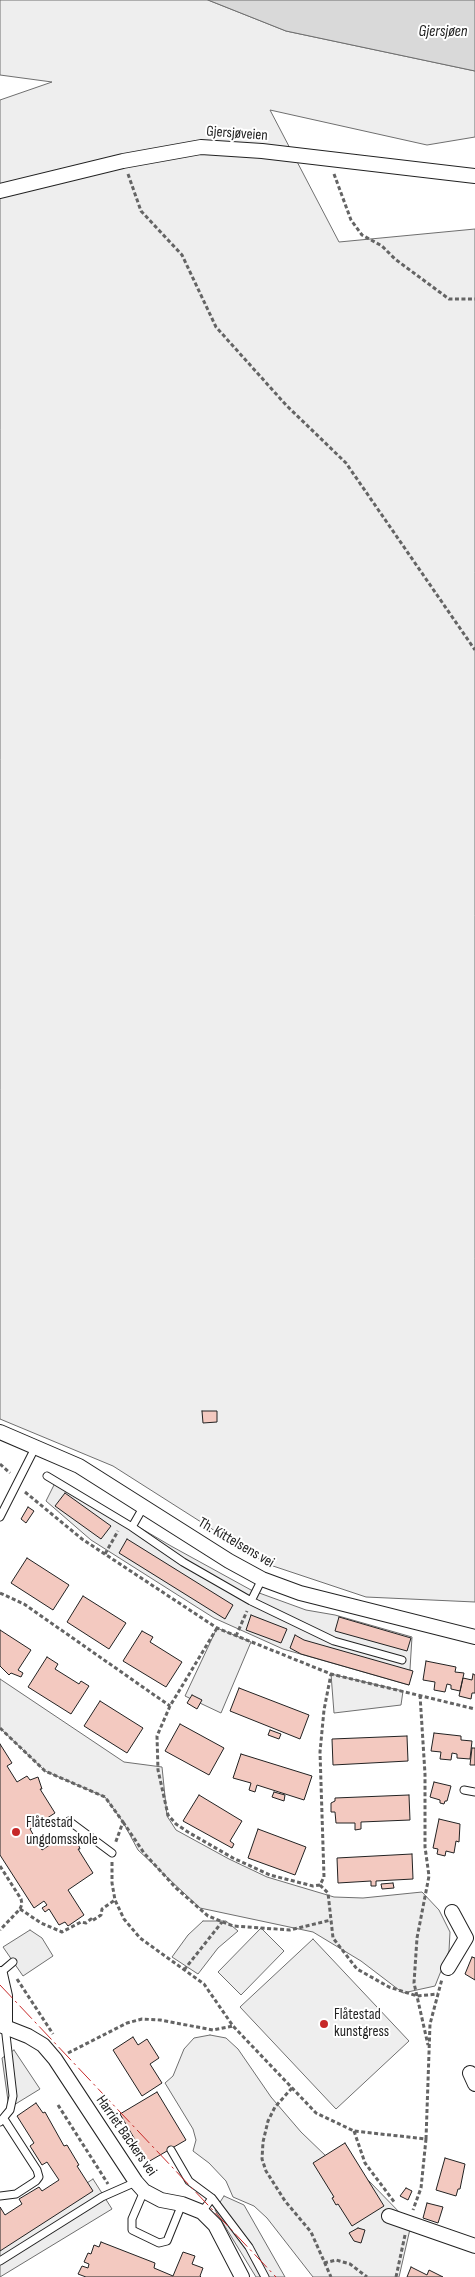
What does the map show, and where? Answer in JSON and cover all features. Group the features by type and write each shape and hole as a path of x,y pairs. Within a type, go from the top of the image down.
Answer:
{"street":[{"name":"Gjersjøveien","path":"0,191 123,161 201,147 475,176"},
{"name":"Th. Kittelsens vei","path":"0,1432 79,1466 229,1562 262,1579 300,1593 475,1638"},
{"path":"448,1968 470,1938 452,1912"},
{"path":"2,2025 5,1969"},
{"name":"Harriet Backers vei","path":"2,2025 43,2045 55,2059 140,2186 161,2200 182,2204 202,2212 215,2225 242,2277"},
{"path":"389,2216 475,2246"}],"lane":[{"path":"0,1517 35,1448"},
{"path":"47,1476 132,1527 183,1562 251,1601 334,1641 402,1660"},
{"path":"132,1527 144,1506"},
{"path":"251,1601 262,1579"},
{"path":"464,1790 475,1792"},
{"path":"69,1821 112,1853"},
{"path":"0,2196 16,2194 36,2181 39,2176 37,2170 2,2121 10,2110 13,2096 2,2025"},
{"path":"171,2150 189,2181 212,2198 249,2247 266,2277"},
{"path":"0,2261 102,2197 114,2192 140,2186 132,2219 132,2230 159,2243 167,2241 182,2204"},
{"path":"202,2212 212,2198"}],"path":[{"path":"328,159 351,220 362,235 382,246 394,259 449,299 475,299"},
{"path":"123,161 141,211 182,255 216,327 286,405 346,463 475,650"},
{"path":"0,1464 18,1482 26,1494 104,1554 218,1628 331,1674 475,1709"},
{"path":"104,1554 124,1522"},
{"path":"0,1593 24,1604 170,1706"},
{"path":"236,1636 241,1624"},
{"path":"218,1628 170,1706 157,1736 160,1782 171,1819 188,1832 253,1868 290,1881 312,1886 320,1885"},
{"path":"281,1654 283,1649"},
{"path":"320,1885 324,1871 320,1752 323,1717 331,1674"},
{"path":"420,1695 424,1756 425,1847 430,1876 417,1938 414,1982 428,2045"},
{"path":"0,1728 46,1771 105,1797 144,1853 176,1888 208,1916 233,1926 290,1930 331,1920"},
{"path":"123,1822 112,1853 112,1883 115,1900 124,1919 140,1938 204,1984 233,2026 316,2114 354,2131 426,2139"},
{"path":"0,1866 21,1899 20,1909 0,1930"},
{"path":"320,1885 328,1893 333,1938 357,1969 389,1988 417,1996 438,1994"},
{"path":"20,1909 41,1923 62,1932 81,1922 91,1919 93,1921 101,1915 102,1909 115,1900"},
{"path":"184,1970 222,1922"},
{"path":"396,2277 403,2240 420,2188 426,2139 430,2024 442,1978 448,1968"},
{"path":"5,1969 56,2038"},
{"path":"55,2059 127,2023 142,2019 160,2020 213,2030 233,2026"},
{"path":"292,2088 275,2107 268,2121 262,2142 262,2158 266,2171 285,2201 311,2232 330,2277"},
{"path":"58,2105 114,2192"},
{"path":"354,2131 365,2163 409,2222"},
{"path":"324,2263 336,2260 343,2262 368,2277"}],"shaded area":[{"path":"0,0 208,0 286,31 475,71 475,137 427,145 270,110 339,242 475,229 475,1602 366,1597 267,1564 113,1466 0,1419 0,100 52,82 0,75"},
{"path":"57,1479 171,1546 251,1590 306,1610 335,1615 412,1637 409,1685 283,1649 214,1618 91,1540 46,1501"},
{"path":"217,1628 251,1642 221,1713 185,1696"},
{"path":"331,1674 403,1691 401,1705 334,1713"},
{"path":"0,1679 124,1762 162,1767 167,1816 176,1830 229,1859 267,1877 334,1897 363,1898 422,1892 439,1910 450,1932 449,1951 435,1986 403,1993 361,1961 313,1932 200,1908 138,1850 123,1822 105,1797 45,1771 0,1728"},
{"path":"203,1921 226,1921 238,1931 218,1948 198,1974 172,1957 188,1935"},
{"path":"261,1928 284,1951 241,1995 218,1972"},
{"path":"30,1930 42,1938 53,1956 23,1976 3,1947"},
{"name":"Flåtestad kunstgress","path":"313,1939 409,2041 336,2109 240,2007"},
{"path":"210,2035 226,2038 238,2049 271,2097 301,2132 328,2158 369,2181 403,2216 410,2229 399,2277 313,2277 267,2218 254,2206 233,2197 226,2181 209,2163 193,2151 196,2140 193,2129 165,2083 173,2076 184,2049 194,2038"},
{"path":"14,2050 40,2089 9,2108 2,2058"},
{"path":"93,2179 112,2209 0,2277 0,2240"},
{"path":"224,2196 244,2205 285,2277 256,2277 215,2210"}],"water":[{"name":"Gjersjøen","path":"208,0 475,0 475,71 286,31"}],"building":[{"path":"202,1411 217,1411 217,1422 203,1423"},
{"path":"65,1493 111,1526 101,1539 55,1506"},
{"path":"28,1507 34,1511 26,1523 21,1519"},
{"path":"127,1539 233,1605 225,1619 119,1553"},
{"path":"27,1558 69,1585 53,1610 11,1583"},
{"path":"83,1596 126,1623 109,1649 67,1622"},
{"path":"251,1615 287,1629 281,1643 246,1630"},
{"path":"339,1617 411,1638 407,1651 335,1631"},
{"path":"0,1630 31,1650 18,1670 23,1673 21,1677 11,1673 9,1675 0,1666"},
{"path":"142,1631 153,1637 150,1642 182,1662 166,1687 123,1661"},
{"path":"295,1635 304,1640 413,1671 409,1685 301,1654 290,1648"},
{"path":"47,1657 58,1664 55,1669 79,1684 81,1681 89,1686 71,1714 28,1687"},
{"path":"426,1661 456,1667 455,1672 464,1673 460,1691 451,1689 451,1685 447,1684 445,1692 434,1690 435,1682 423,1680"},
{"path":"473,1674 475,1675 475,1693 472,1693 471,1699 459,1696 463,1678 472,1680"},
{"path":"239,1688 309,1715 300,1739 230,1711"},
{"path":"192,1695 202,1700 197,1709 187,1703"},
{"path":"100,1701 143,1728 127,1753 84,1726"},
{"path":"180,1724 224,1748 209,1775 165,1751"},
{"path":"270,1730 281,1734 279,1739 268,1735"},
{"path":"434,1733 461,1736 461,1740 472,1741 470,1759 457,1758 457,1754 452,1753 451,1760 440,1759 441,1752 431,1751"},
{"path":"407,1736 408,1761 333,1765 332,1739"},
{"name":"Flåtestad ungdomsskole","path":"0,1744 12,1763 7,1766 17,1782 27,1776 30,1780 38,1777 42,1789 40,1789 55,1813 30,1829 42,1850 65,1835 69,1840 76,1838 80,1849 78,1849 93,1873 68,1890 84,1915 68,1926 65,1922 59,1925 49,1909 45,1912 42,1908 47,1905 44,1901 34,1908 0,1855"},
{"path":"472,1748 475,1748 475,1765 470,1765"},
{"path":"241,1754 312,1776 304,1800 257,1785 255,1792 249,1790 251,1783 233,1778"},
{"path":"434,1782 451,1786 447,1801 444,1804 440,1803 440,1800 430,1797"},
{"path":"274,1792 285,1795 284,1801 272,1797"},
{"path":"199,1795 242,1821 230,1841 234,1844 232,1848 183,1821"},
{"path":"409,1795 410,1820 361,1822 361,1829 355,1830 355,1823 336,1823 335,1812 331,1812 331,1803 335,1801 335,1798"},
{"path":"439,1819 460,1824 459,1842 456,1841 454,1853 446,1851 445,1856 437,1854 438,1849 433,1848"},
{"path":"258,1829 306,1847 295,1875 248,1858"},
{"path":"412,1854 413,1879 376,1881 376,1886 371,1886 371,1881 338,1883 337,1858"},
{"path":"393,1883 394,1888 382,1889 381,1884"},
{"path":"472,1957 475,1958 475,1980 465,1974"},
{"path":"133,2037 138,2045 147,2039 159,2058 150,2064 162,2083 142,2096 113,2050"},
{"path":"157,2092 186,2140 148,2162 120,2114"},
{"path":"36,2103 43,2113 45,2112 64,2146 67,2145 79,2165 77,2166 93,2191 0,2251 0,2207 5,2215 22,2204 19,2199 39,2187 42,2191 59,2180 47,2162 42,2165 30,2146 34,2143 17,2116"},
{"path":"345,2143 384,2206 352,2226 338,2204 336,2205 332,2198 334,2197 313,2163"},
{"path":"445,2158 465,2164 460,2189 458,2189 456,2196 436,2190"},
{"path":"406,2188 412,2191 408,2200 400,2196"},
{"path":"427,2203 443,2207 438,2223 423,2218"},
{"path":"358,2228 365,2230 361,2243 354,2241 349,2233"},
{"path":"101,2242 155,2263 154,2268 173,2276 183,2252 195,2256 192,2264 203,2268 201,2277 86,2277 78,2274 82,2266 88,2268 89,2264 84,2262 88,2253 91,2254 94,2245 99,2247"},
{"path":"411,2267 427,2275 429,2270 443,2277 407,2277"}],"power":[{"path":"0,1985 276,2277"}],"place":[{"name":"Flåtestad ungdomsskole","path":"16,1832"},
{"name":"Flåtestad kunstgress","path":"324,2024"}]}
